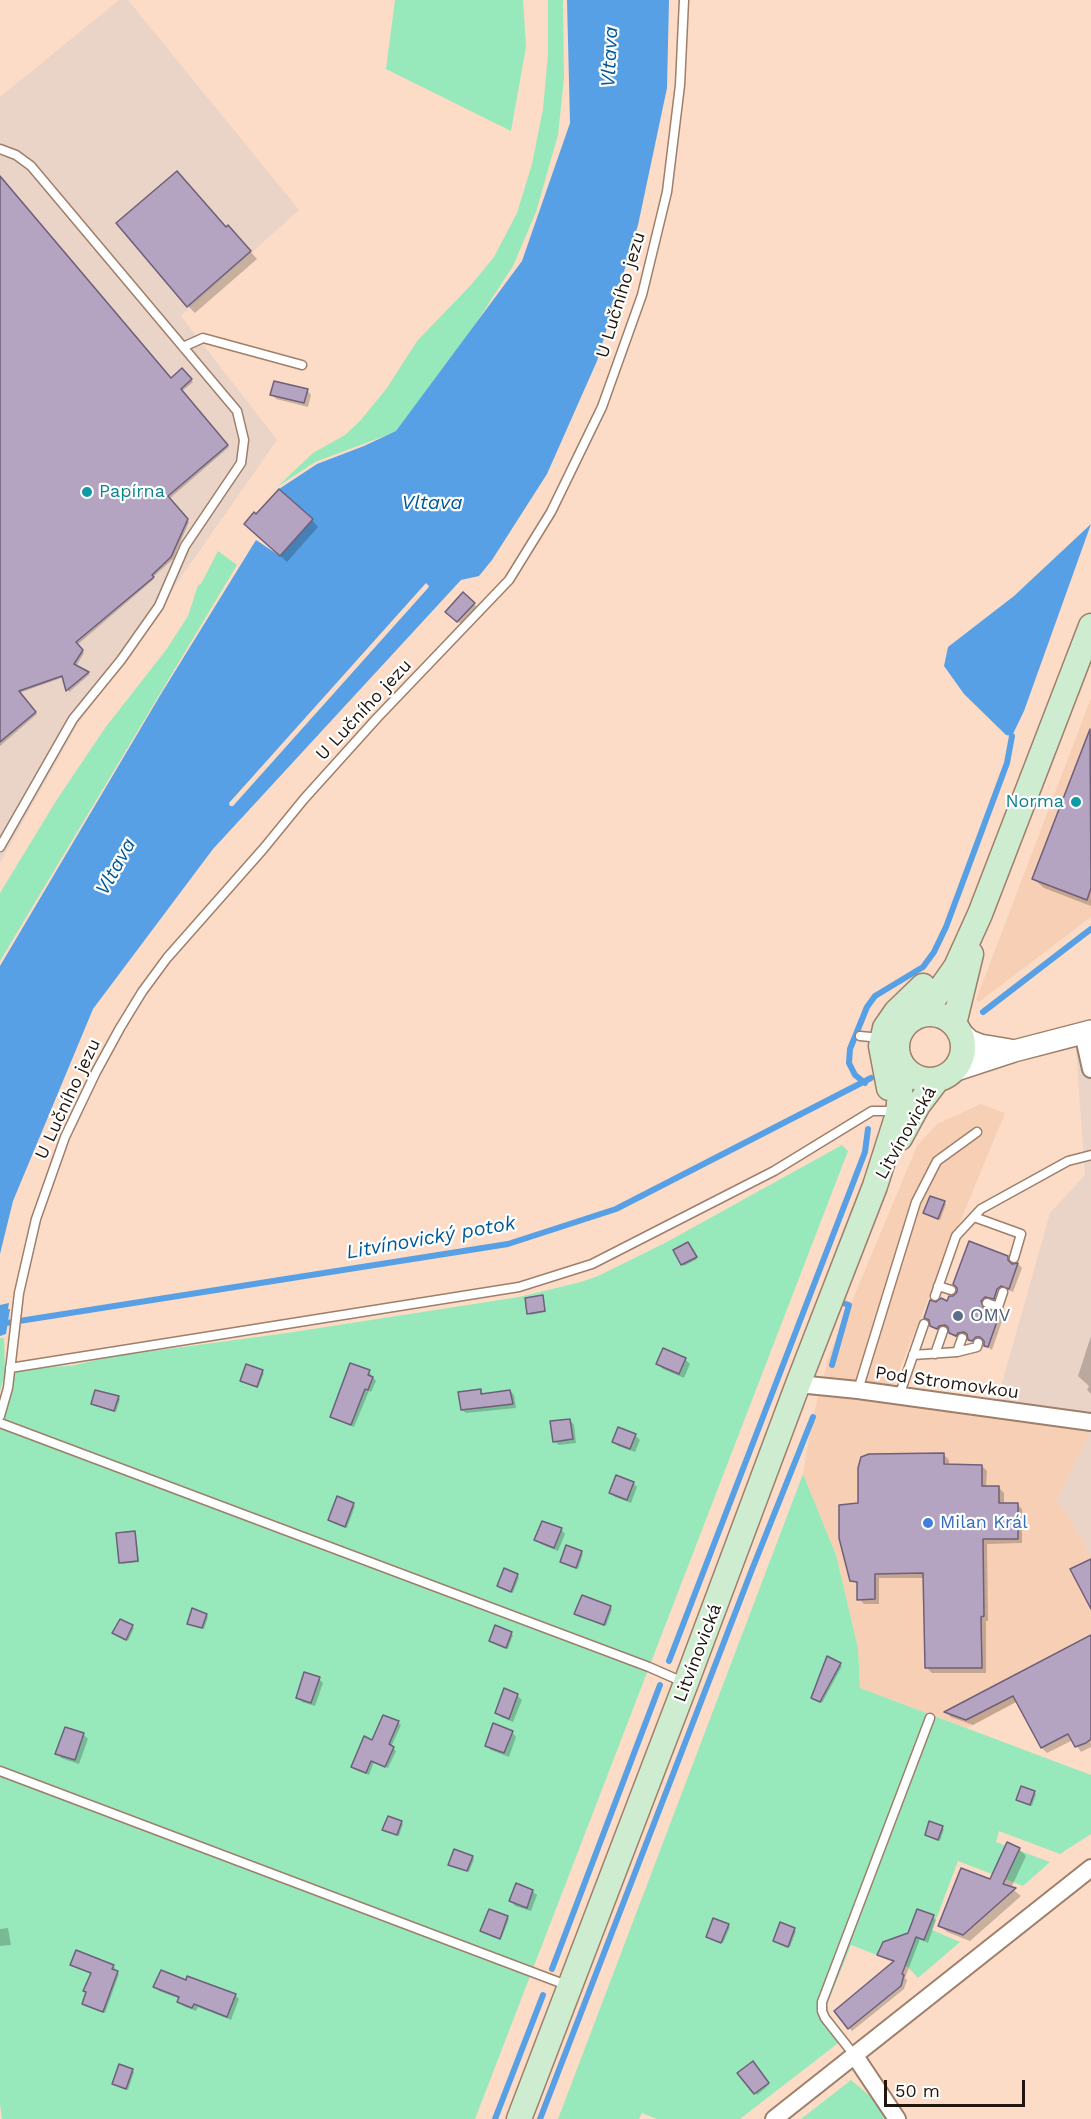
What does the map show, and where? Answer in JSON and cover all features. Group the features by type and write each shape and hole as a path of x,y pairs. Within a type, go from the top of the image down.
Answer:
{"main road":[{"path":"980,914 957,1028 963,1048 962,1057 945,1076 918,1079 910,1074 898,1059 897,1041 900,1032 935,997 956,967 980,914 1091,626"},
{"path":"875,1185 888,1111 889,1088 882,1054 871,1037 935,974 980,914"},
{"path":"913,1019 930,1014 939,1015 957,1028"},
{"name":"Litvínovická","path":"519,2119 875,1185 898,1114 901,1082 898,1059"},
{"name":"Litvínovická","path":"875,1185 918,1106 945,1076"}],"street":[{"path":"957,1028 970,1041 1014,1051"},
{"path":"945,1076 1014,1051 1087,1032 1091,1069"},
{"name":"Pod Stromovkou","path":"798,1384 1091,1422"},
{"path":"774,2119 1091,1868"},
{"path":"855,2056 897,2119"}],"lane":[{"name":"U Lučního jezu","path":"0,1416 8,1388 19,1293 36,1219 65,1137 96,1072 142,992 167,958 304,799 377,718 509,580 551,512 602,406 642,295 667,192 680,86 684,0"},
{"path":"0,149 16,155 32,166 237,411 244,440 241,463 185,546 159,606 121,660 73,719 0,847"},
{"path":"183,347 203,338 302,365"},
{"path":"10,1368 519,1287 592,1264 774,1171 872,1111 888,1111"},
{"path":"858,1390 916,1202 937,1161 977,1132"},
{"path":"934,1296 956,1236 981,1209 1068,1161 1091,1155"},
{"path":"974,1217 1021,1234 1014,1258"},
{"path":"938,1286 951,1290"},
{"path":"987,1314 989,1304 998,1307 1003,1292"},
{"path":"898,1397 924,1324"},
{"path":"935,1353 943,1331"},
{"path":"957,1352 962,1338"},
{"path":"914,1355 957,1352 977,1347 978,1343"},
{"path":"0,1423 627,1658 686,1683"},
{"path":"855,2056 825,2018 822,2002 930,1718"},
{"path":"0,1771 570,1986"}],"shaded area":[{"path":"119,0 128,0 299,210 181,316 277,440 76,727 0,863 0,97"},
{"path":"1091,698 1091,917 979,1002 976,1000"},
{"path":"1091,1046 1091,1431 993,1415 1050,1213 1085,1175 1076,1049"},
{"path":"981,1104 1005,1113 885,1404 993,1415 1091,1431 1057,1499 1091,1555 1091,1663 967,1728 860,1688 858,1648 836,1555 803,1474 813,1416 829,1356 917,1146 937,1124"},
{"path":"1091,1431 1091,1555 1057,1499"}],"green space":[{"path":"395,0 523,0 526,47 511,131 386,69"},
{"path":"548,0 563,0 564,78 558,135 536,212 513,266 439,380 398,431 315,462 277,487 313,453 345,435 360,421 387,388 417,341 471,285 494,257 517,213 532,164 543,109 548,54"},
{"path":"218,551 237,565 0,961 0,893 56,801 105,728 166,650 188,616 198,585 201,584"},
{"path":"842,1145 848,1151 475,2119 2,2119 0,2104 0,1416 10,1368 71,1366 109,1357 287,1333 519,1297 581,1282 665,1243"},
{"path":"0,1338 4,1338 5,1373 0,1391"},
{"path":"803,1474 836,1555 858,1648 860,1688 1091,1775 1091,1834 1060,1854 999,1831 996,1842 1050,1862 1023,1886 958,1861 932,1930 960,1942 918,1978 908,1967 851,1945 827,2005 829,2015 846,2037 740,2119 657,2119 642,2113 639,2119 558,2119"},
{"path":"851,2080 877,2102 888,2119 801,2119"}],"water":[{"name":"Vltava","path":"567,0 669,0 667,88 638,225 597,361 547,474 492,560 479,576 461,580 213,849 93,1009 13,1201 0,1254 0,966 161,694 256,540 280,556 312,520 279,489 317,464 396,431 522,261 570,123","holes":["426,583 429,586 233,806 230,806 229,803"]},
{"path":"1091,524 1024,711 1012,736 1006,735 964,694 944,666 948,647 1014,596"},
{"path":"9,1303 6,1334 0,1336 0,1305"}],"building":[{"path":"177,171 226,227 228,225 251,251 187,307 116,223"},
{"name":"Papírna","path":"0,176 171,378 182,368 192,379 181,389 228,445 168,496 188,519 171,557 152,575 154,577 76,642 83,650 74,664 89,672 66,691 62,676 19,691 36,712 0,742"},
{"path":"274,381 308,389 304,403 270,395"},
{"path":"279,489 313,519 280,556 244,524"},
{"path":"463,592 475,603 457,622 445,612"},
{"name":"Norma","path":"1090,729 1091,888 1087,900 1032,879"},
{"path":"930,1196 945,1201 938,1219 923,1213"},
{"path":"969,1241 1008,1256 1012,1264 1018,1263 1009,1289 1001,1286 997,1289 994,1299 985,1297 981,1301 984,1309 1000,1313 988,1347 984,1346 984,1341 980,1337 972,1341 968,1340 964,1332 956,1336 949,1333 945,1325 937,1329 930,1326 929,1320 924,1318 930,1300 936,1302 941,1298 947,1301 949,1296 957,1292 953,1284"},
{"path":"688,1242 697,1257 681,1265 673,1250"},
{"path":"543,1295 545,1311 527,1314 525,1298"},
{"path":"663,1348 686,1358 679,1374 656,1364"},
{"path":"350,1363 370,1370 368,1375 373,1377 368,1390 365,1389 351,1425 330,1417"},
{"path":"246,1364 263,1370 257,1387 240,1381"},
{"path":"481,1389 481,1394 510,1390 513,1404 461,1410 458,1392"},
{"path":"95,1390 119,1396 114,1411 91,1404"},
{"path":"570,1419 573,1439 553,1442 550,1421"},
{"path":"618,1427 636,1434 630,1449 612,1442"},
{"name":"Milan Král","path":"944,1453 944,1464 982,1465 982,1486 999,1486 999,1503 1018,1503 1018,1539 983,1539 982,1668 925,1668 923,1573 875,1574 875,1599 857,1600 857,1582 850,1581 839,1538 839,1505 858,1503 858,1468 861,1457 869,1454"},
{"path":"616,1475 634,1482 627,1500 609,1493"},
{"path":"337,1496 354,1503 345,1527 328,1520"},
{"path":"542,1521 562,1528 554,1548 534,1540"},
{"path":"135,1531 138,1561 119,1563 116,1533"},
{"path":"566,1545 582,1551 576,1568 560,1562"},
{"path":"1091,1559 1091,1609 1070,1569"},
{"path":"504,1568 518,1574 511,1592 497,1586"},
{"path":"582,1595 611,1606 604,1625 574,1614"},
{"path":"192,1608 207,1614 202,1628 187,1624"},
{"path":"120,1619 133,1625 126,1640 112,1633"},
{"path":"495,1625 512,1632 506,1648 489,1641"},
{"path":"1091,1635 1091,1739 1086,1743 1075,1747 1068,1734 1041,1748 1013,1696 966,1720 944,1712"},
{"path":"827,1656 841,1663 820,1702 811,1698"},
{"path":"304,1672 320,1677 311,1703 296,1698"},
{"path":"504,1688 518,1694 509,1719 495,1713"},
{"path":"383,1715 399,1721 389,1744 394,1747 385,1767 371,1761 366,1773 351,1767 364,1736 372,1740"},
{"path":"493,1723 513,1731 504,1753 485,1746"},
{"path":"65,1727 84,1733 75,1760 55,1754"},
{"path":"1021,1786 1035,1791 1030,1805 1016,1800"},
{"path":"388,1816 402,1821 397,1835 382,1830"},
{"path":"929,1821 943,1826 938,1840 925,1835"},
{"path":"1007,1842 1020,1848 1003,1884 1016,1888 963,1935 938,1926 961,1868 990,1879"},
{"path":"454,1849 473,1856 467,1871 448,1865"},
{"path":"516,1883 533,1890 527,1908 509,1901"},
{"path":"489,1909 508,1916 500,1939 480,1931"},
{"path":"917,1909 934,1915 924,1940 916,1937 902,1974 904,1975 901,1986 848,2029 834,2011 894,1961 877,1955 883,1942 908,1933"},
{"path":"713,1918 729,1924 721,1943 706,1937"},
{"path":"780,1922 795,1928 788,1947 773,1941"},
{"path":"76,1950 114,1965 112,1969 118,1971 103,2012 82,2004 86,1992 83,1991 91,1973 70,1965"},
{"path":"161,1970 186,1980 187,1976 236,1994 227,2017 194,2004 192,2008 177,2002 179,1997 153,1987"},
{"path":"753,2061 769,2083 754,2094 737,2073"},
{"path":"119,2064 133,2069 126,2089 112,2084"}],"waterway":[{"path":"865,1083 855,1075 849,1063 850,1049 867,1007 875,996 923,967 934,952 946,927 1007,763 1012,736"},
{"name":"Litvínovický potok","path":"983,1012 1091,929"},
{"name":"Litvínovický potok","path":"0,1324 508,1244 616,1209 871,1078"},
{"path":"669,1661 865,1152 868,1129"},
{"path":"832,1365 849,1305 843,1303"},
{"path":"540,2119 813,1417"},
{"path":"552,1969 660,1685"},
{"path":"495,2119 543,1995"}],"place":[{"name":"Papírna","path":"87,492"},
{"name":"Norma","path":"1076,802"},
{"name":"OMV","path":"958,1316"},
{"name":"Milan Král","path":"928,1523"}]}
